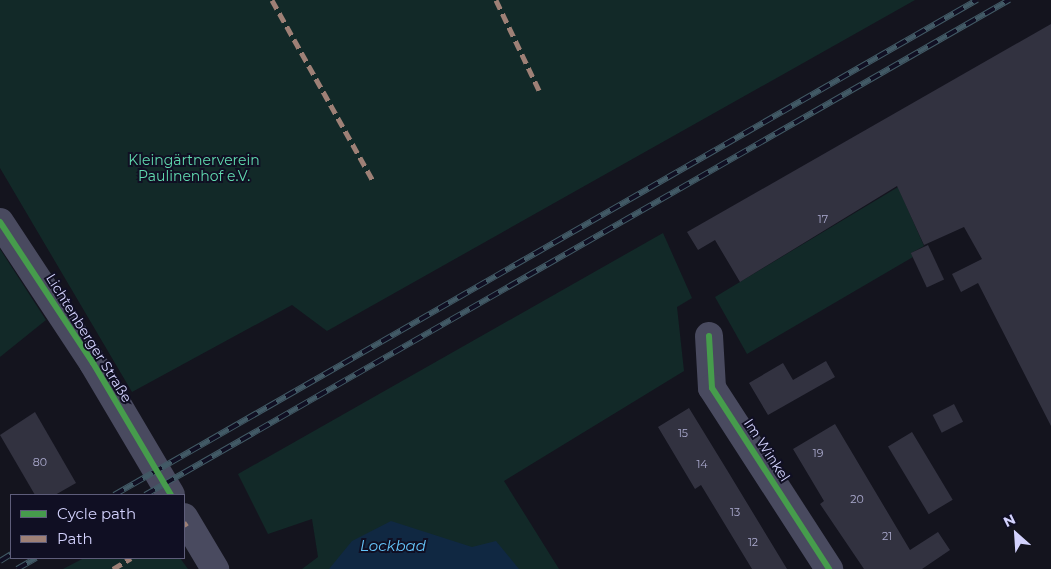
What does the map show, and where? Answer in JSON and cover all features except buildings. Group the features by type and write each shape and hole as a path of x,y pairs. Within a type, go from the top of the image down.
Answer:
{"street":[{"name":"Lichtenberger Straße","path":"0,222 93,363 169,494"},
{"name":"Im Winkel","path":"709,336 712,388 828,569"},
{"path":"185,519 215,569"}],"green space":[{"name":"Kleingärtnerverein Paulinenhof e.V.","path":"0,0 915,0 327,331 292,305 132,392 0,168"},
{"path":"898,187 924,246 911,253 913,257 747,354 715,297"},
{"path":"663,233 692,298 677,307 684,371 504,481 559,569 302,569 318,557 312,519 268,534 238,474"},
{"path":"0,249 46,320 0,357"},
{"path":"82,559 181,559 188,569 63,569"}],"water":[{"name":"Lockbad","path":"391,521 472,547 496,541 519,569 329,569 352,541"}],"railway":[{"path":"116,494 977,0"},
{"path":"147,494 1009,0"},
{"path":"0,561 10,555"},
{"path":"17,569 34,559"}],"marked path":[{"path":"272,0 373,181"},
{"path":"496,0 539,90"},
{"path":"113,569 129,559"}],"cycle path":[{"path":"0,222 93,363 170,494"},
{"path":"709,336 712,388 829,569"}]}
